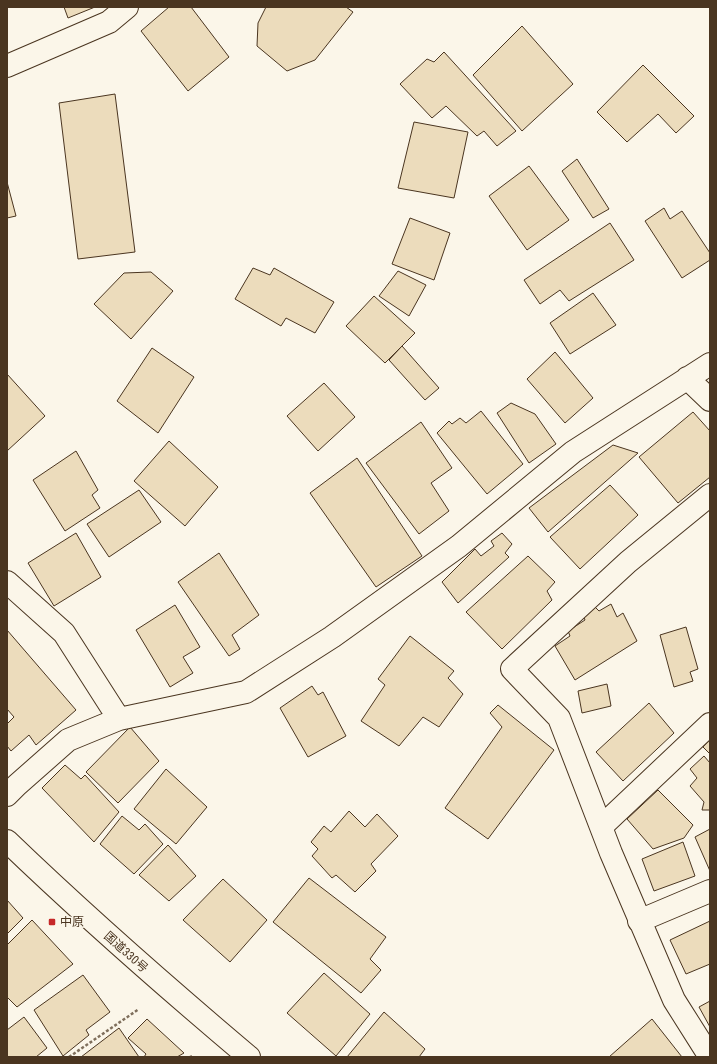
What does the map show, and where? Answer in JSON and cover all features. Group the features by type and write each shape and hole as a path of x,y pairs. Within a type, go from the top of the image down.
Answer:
{"main road":[{"path":"7,66 109,22 127,7"},
{"path":"7,796 17,785 68,740 120,719 246,692 332,636 459,546 573,452 710,364"},
{"path":"687,378 710,400"},
{"path":"710,495 628,562 512,669 559,718 601,827 674,1000 710,1057"},
{"path":"7,582 64,633 120,719"},
{"path":"601,827 710,724"},
{"name":"国道330号","path":"7,841 98,927 162,984 249,1057"},
{"path":"640,921 710,891"}],"path":[{"path":"69,1057 139,1009"}],"building":[{"path":"64,7 95,7 68,18"},
{"path":"169,7 191,7 229,57 188,91 141,31"},
{"path":"266,7 346,7 353,12 315,60 287,71 257,46 258,23"},
{"path":"522,26 573,84 522,131 473,75"},
{"path":"444,52 516,131 497,146 484,131 477,136 446,106 432,118 400,84 427,59 434,62"},
{"path":"643,65 694,116 676,133 658,114 627,142 597,112"},
{"path":"115,94 135,252 78,259 59,103"},
{"path":"414,122 468,132 454,198 398,188"},
{"path":"577,159 609,209 593,218 562,171"},
{"path":"529,166 569,220 527,250 489,196"},
{"path":"7,182 16,216 7,218"},
{"path":"664,208 670,219 682,211 710,253 710,260 682,278 645,221"},
{"path":"410,218 450,233 434,280 392,264"},
{"path":"610,223 634,260 569,301 560,290 540,304 524,280"},
{"path":"253,268 270,275 274,268 334,302 315,333 286,318 281,326 235,299"},
{"path":"398,271 426,285 409,316 379,296"},
{"path":"151,272 173,291 131,339 94,304 124,273"},
{"path":"593,293 616,325 570,354 550,323"},
{"path":"374,296 415,333 385,363 346,326"},
{"path":"402,346 439,388 425,400 389,360"},
{"path":"152,348 194,377 158,433 117,401"},
{"path":"555,352 593,398 565,423 527,379"},
{"path":"7,374 45,416 7,451"},
{"path":"324,383 355,417 318,451 287,416"},
{"path":"511,403 535,414 556,444 529,463 497,413"},
{"path":"481,411 523,464 487,494 437,433 449,421 452,424 460,418 466,423"},
{"path":"693,412 710,431 710,477 678,503 639,457"},
{"path":"421,422 452,468 431,483 449,511 419,534 366,463"},
{"path":"169,441 218,487 185,526 134,481"},
{"path":"613,445 638,453 548,532 529,508"},
{"path":"76,451 98,490 92,495 100,508 65,531 33,480"},
{"path":"357,458 422,556 376,587 310,493"},
{"path":"610,485 638,515 580,569 550,537"},
{"path":"139,490 161,522 109,557 87,524"},
{"path":"76,533 101,577 54,606 28,563"},
{"path":"502,533 512,544 505,553 509,557 458,603 442,582 475,549 481,556 494,546 491,541"},
{"path":"219,553 259,615 232,635 240,649 229,656 178,582"},
{"path":"528,556 555,582 547,591 552,600 502,649 466,612"},
{"path":"611,604 617,617 623,613 637,641 575,680 555,646 570,636 568,631 585,620 582,613 594,606 599,611"},
{"path":"175,605 200,647 183,657 193,673 170,687 136,630"},
{"path":"686,627 698,669 690,672 693,681 674,687 660,635"},
{"path":"7,630 76,710 36,745 29,735 11,751 7,746 7,724 14,717 7,709"},
{"path":"410,636 454,671 448,678 463,694 439,727 423,717 399,746 361,721 385,685 378,679"},
{"path":"607,684 611,706 582,713 578,691"},
{"path":"312,686 318,695 323,692 346,736 308,757 280,708"},
{"path":"649,703 674,733 623,781 596,752"},
{"path":"498,705 554,750 488,839 445,808 502,727 490,713"},
{"path":"130,727 159,761 118,803 86,772"},
{"path":"710,739 710,754 703,747"},
{"path":"704,756 710,763 710,810 702,810 704,802 690,786 697,778 690,769"},
{"path":"65,765 81,779 85,775 119,812 94,842 42,788"},
{"path":"166,769 207,807 176,844 134,809"},
{"path":"658,790 693,825 684,838 653,849 627,819"},
{"path":"349,811 365,827 377,814 398,836 371,864 376,871 355,892 336,875 332,878 312,856 318,849 311,842 324,826 331,832"},
{"path":"122,816 139,830 145,824 163,844 134,874 100,844"},
{"path":"710,829 710,871 695,837"},
{"path":"683,842 695,876 654,891 642,859"},
{"path":"168,845 196,876 169,901 139,875"},
{"path":"309,878 386,937 370,959 381,970 361,993 273,922"},
{"path":"223,879 267,920 230,962 183,920"},
{"path":"7,900 23,918 7,934"},
{"path":"32,920 73,964 17,1007 7,997 7,945"},
{"path":"710,921 710,964 686,974 670,940"},
{"path":"324,973 370,1014 336,1056 287,1013"},
{"path":"83,975 110,1012 86,1030 89,1035 63,1056 34,1010"},
{"path":"710,1001 710,1027 699,1007"},
{"path":"384,1012 425,1049 419,1057 347,1057"},
{"path":"24,1017 47,1048 36,1057 7,1057 7,1030"},
{"path":"147,1019 184,1053 177,1057 144,1057 146,1054 128,1038"},
{"path":"652,1019 682,1057 609,1057"},
{"path":"119,1028 139,1057 81,1057"}],"place":[{"name":"中原","path":"52,922"}]}
